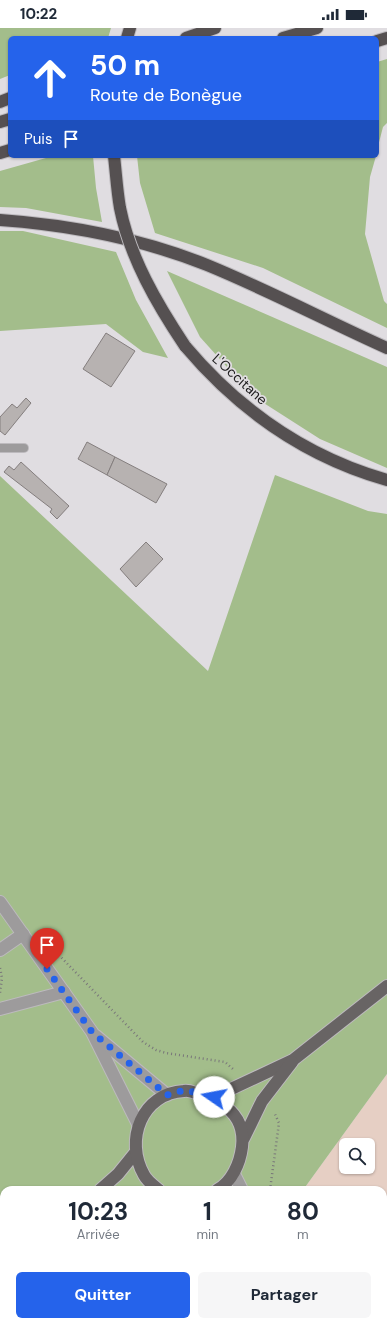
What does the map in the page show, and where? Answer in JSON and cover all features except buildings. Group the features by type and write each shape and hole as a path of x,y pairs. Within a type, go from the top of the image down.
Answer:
{"highway":[{"path":"192,36 215,28"},
{"path":"290,36 316,28"},
{"name":"L'Occitane","path":"114,158 120,208 131,246 162,312 185,346 208,373 236,399 265,422 297,443 331,460 365,474 387,480"},
{"path":"0,220 76,228 159,249 207,265 387,348"}],"main road":[{"path":"214,1097 293,1060 387,986"},
{"path":"221,1186 234,1174 242,1153 244,1138 262,1101 293,1060"},
{"path":"155,1186 144,1176 135,1153 134,1137 138,1124 150,1106 167,1095 185,1090 214,1097 230,1110 240,1123 244,1138"},
{"path":"104,1186 118,1174 135,1153"}],"street":[{"path":"0,902 92,1032 138,1124"},
{"path":"0,950 22,934"},
{"path":"1,1003 64,992"},
{"path":"92,1032 167,1095"},
{"path":"234,1174 240,1186"}],"lane":[{"path":"0,448 24,448"}],"path":[{"path":"52,946 143,1042 156,1050 166,1053 225,1062 236,1072"},
{"path":"0,968 2,978 1,1003"},
{"path":"271,1186 279,1123 274,1110"}],"shaded area":[{"path":"387,1074 387,1186 306,1186 339,1140 339,1174 375,1174 375,1138 341,1138"}],"green space":[{"path":"0,28 111,28 109,36 8,36 8,76 0,79"},
{"path":"387,59 387,123 383,127 379,142 379,61"},
{"path":"46,158 93,158 96,188 102,222 26,208 0,207 0,171"},
{"path":"137,158 375,158 370,177 365,234 384,301 387,304 387,328 263,268 155,233 140,183"},
{"path":"0,231 23,231 116,252 136,300 168,358 143,352 106,324 0,331"},
{"path":"167,271 387,367 387,468 320,439 253,396 200,337"},
{"path":"275,475 368,511 387,514 387,1074 341,1138 339,1138 339,1140 306,1186 0,1186 0,476 208,671"}],"route":[{"path":"47,969 92,1032 167,1095 185,1090 214,1097"}]}
